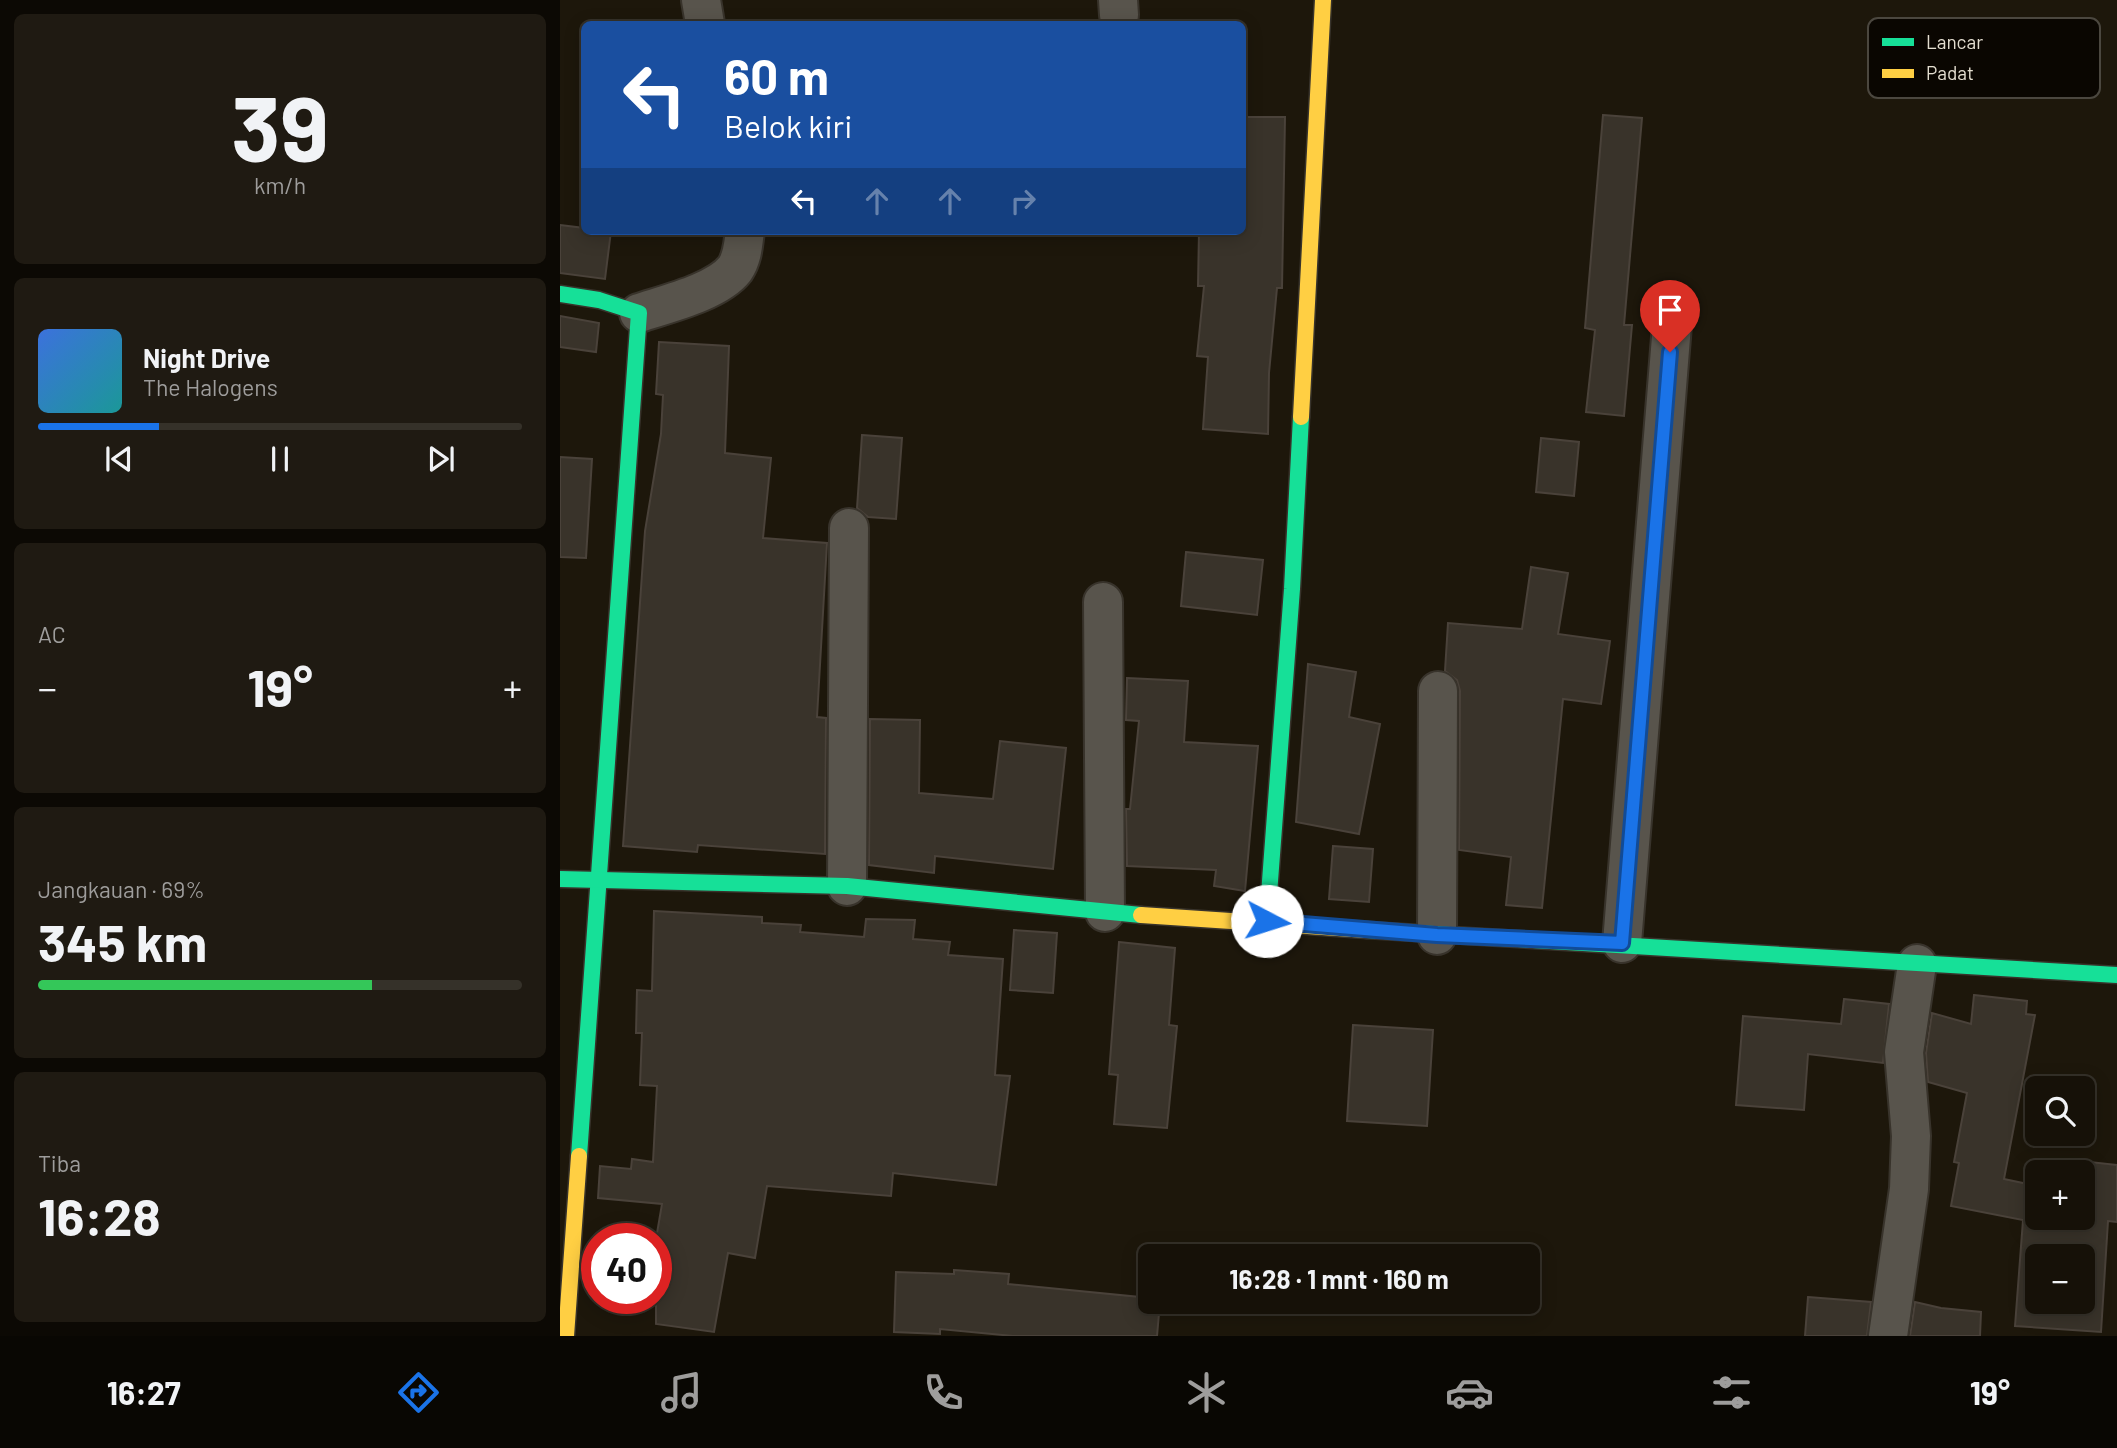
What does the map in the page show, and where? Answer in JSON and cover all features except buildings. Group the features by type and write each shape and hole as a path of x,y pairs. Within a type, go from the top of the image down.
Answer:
{"street":[{"path":"701,0 704,21"},
{"path":"1267,921 1292,589 1323,0"},
{"path":"560,294 599,300 639,313 690,297 734,270 743,254 744,235"},
{"path":"567,1336 639,313"},
{"path":"1622,943 1672,326"},
{"path":"847,886 849,528"},
{"path":"1103,602 1105,912"},
{"path":"1437,935 1438,691"},
{"path":"560,879 847,886 1105,912 1267,921 1437,935 1622,943 2117,975"},
{"path":"1888,1336 1909,1189 1911,1136 1904,1052 1917,964"}],"traffic: fast":[{"path":"560,294 599,300 639,313 579,1156"},
{"path":"1267,921 1292,589 1301,417"},
{"path":"560,879 847,886 1141,915"},
{"path":"1367,930 2117,975"}],"traffic: slow":[{"path":"1301,417 1323,0"},
{"path":"1141,915 1367,930"},
{"path":"566,1336 579,1156"}],"route":[{"path":"1267,921 1437,935 1622,943 1670,352"}]}
